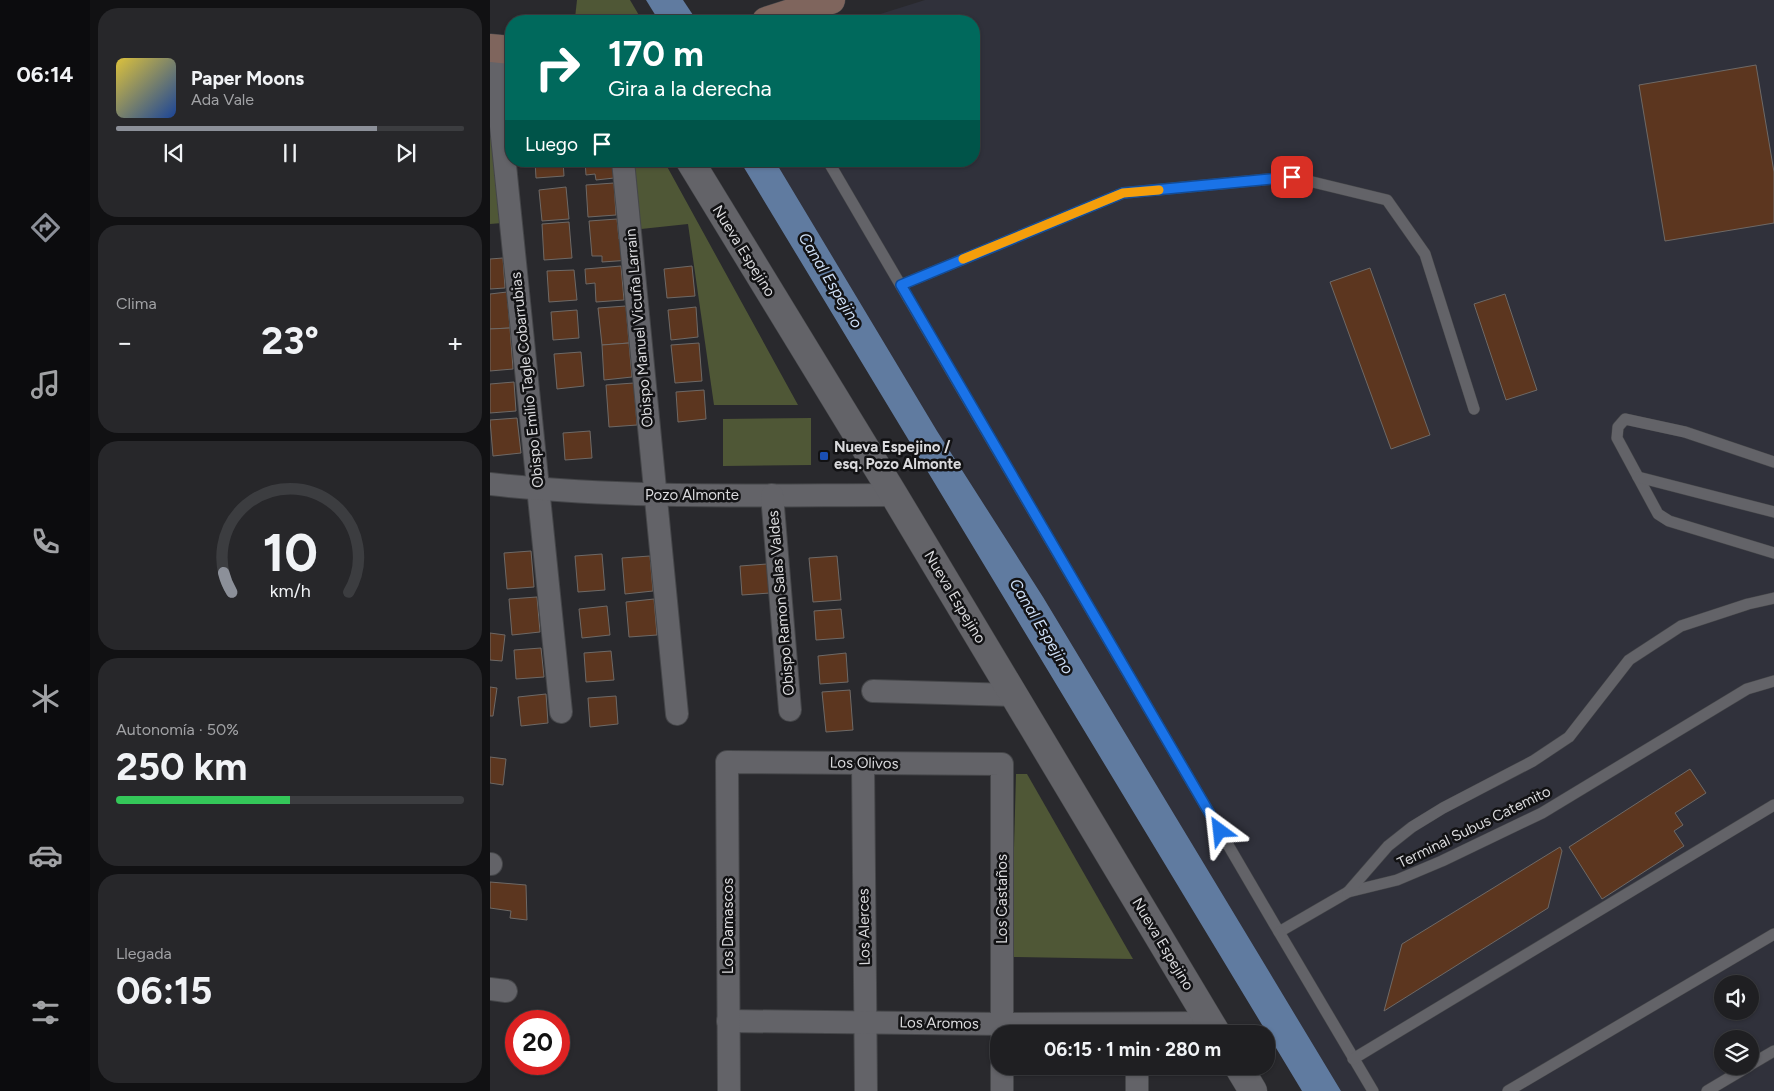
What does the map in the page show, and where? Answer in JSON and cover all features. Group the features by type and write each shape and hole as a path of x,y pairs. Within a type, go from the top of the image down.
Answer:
{"main road":[{"path":"785,15 831,0"}],"street":[{"name":"Obispo Emilio Tagle Cobarrubias","path":"498,49 505,126"},
{"name":"Obispo Emilio Tagle Cobarrubias","path":"509,167 538,490 561,712"},
{"name":"Obispo Manuel Vicuña Larrain","path":"624,167 677,714"},
{"name":"Nueva Espejino","path":"694,167 894,495 1212,1025"},
{"name":"Pozo Almonte","path":"490,484 538,490 655,495 894,495"},
{"name":"Obispo Ramon Salas Valdes","path":"772,495 790,710"},
{"path":"873,691 1014,695"},
{"name":"Los Olivos","path":"727,762 1002,764"},
{"name":"Los Damascos","path":"727,762 729,1091"},
{"name":"Los Alerces","path":"863,763 866,1091"},
{"name":"Los Castaños","path":"1002,764 1002,1025"},
{"name":"Los Aromos","path":"728,1021 865,1022 990,1028"},
{"path":"1002,1075 1002,1091"},
{"path":"1137,1075 1137,1091"},
{"path":"1243,1075 1253,1091"}],"lane":[{"path":"832,167 1373,1091"},
{"path":"901,285 1123,193 1292,177 1387,200 1425,254 1474,409"},
{"path":"1774,462 1685,432 1625,419 1618,427 1617,438 1658,514 1669,521 1774,553"},
{"path":"1638,476 1774,512"},
{"path":"1348,892 1388,846 1412,827 1443,808 1533,761 1569,737 1629,660 1681,626 1748,604 1774,598"},
{"name":"Terminal Subus Catemito","path":"1279,932 1348,892 1397,880 1442,861 1542,813 1748,689 1774,680"},
{"path":"1353,1058 1774,805"},
{"path":"1508,1091 1774,934"},
{"path":"1759,1060 1774,1051"},
{"path":"1707,1091 1734,1075"}],"shaded area":[{"path":"925,0 1774,0 1774,1091 1341,1091 1043,597 937,431 779,167 980,167 980,15 877,15"}],"green space":[{"path":"577,0 630,0 639,15 575,15"},
{"path":"490,93 502,223 490,224"},
{"path":"631,167 667,167 798,405 714,405 688,224 641,229"},
{"path":"811,418 811,465 723,466 723,419"},
{"path":"1016,774 1027,774 1133,959 1011,957"}],"water":[{"path":"646,0 683,0 693,15 655,15"},
{"name":"Canal Espejino","path":"744,167 779,167 937,431 1043,597 1341,1091 1302,1091 1275,1046 1275,1025 1262,1025"}],"building":[{"path":"1756,65 1774,172 1774,223 1665,241 1639,85"},
{"path":"535,167 563,167 564,176 536,178"},
{"path":"585,167 613,167 614,178 596,180 595,174 586,175"},
{"path":"614,183 616,215 588,217 586,185"},
{"path":"566,187 569,219 542,221 539,190"},
{"path":"617,219 619,239 629,239 631,260 602,262 602,256 592,256 589,221"},
{"path":"569,222 572,258 544,260 542,224"},
{"path":"503,258 505,288 490,289 490,259"},
{"path":"621,266 624,300 596,302 595,283 586,284 585,269"},
{"path":"692,266 695,296 667,298 664,269"},
{"path":"1370,268 1430,435 1391,449 1330,282"},
{"path":"574,270 577,300 549,302 547,271"},
{"path":"507,292 510,328 490,329 490,294"},
{"path":"1505,294 1537,390 1506,400 1474,304"},
{"path":"626,306 629,343 602,345 598,308"},
{"path":"696,307 698,337 671,340 668,310"},
{"path":"577,310 579,338 553,340 551,312"},
{"path":"510,328 513,369 490,371 490,329"},
{"path":"629,343 632,377 604,380 602,345"},
{"path":"699,343 702,381 675,383 671,345"},
{"path":"581,352 584,386 557,389 554,354"},
{"path":"514,382 516,411 490,413 490,384"},
{"path":"634,383 637,425 609,427 606,385"},
{"path":"704,390 706,419 678,422 676,392"},
{"path":"517,418 521,453 493,456 490,420"},
{"path":"590,431 592,458 565,460 563,433"},
{"path":"531,551 534,587 507,589 504,553"},
{"path":"602,554 605,590 578,592 575,556"},
{"path":"650,556 653,591 625,594 622,558"},
{"path":"837,556 841,600 813,602 809,558"},
{"path":"767,564 770,593 742,595 740,566"},
{"path":"537,597 540,632 512,635 509,599"},
{"path":"654,599 657,635 629,637 626,602"},
{"path":"607,606 610,635 582,638 579,609"},
{"path":"841,609 844,638 816,640 814,611"},
{"path":"490,633 505,635 502,661 490,660"},
{"path":"541,648 544,677 516,679 514,650"},
{"path":"611,651 614,680 586,682 584,653"},
{"path":"846,653 848,682 820,684 818,656"},
{"path":"490,687 497,688 493,716 490,716"},
{"path":"850,690 853,730 826,732 822,692"},
{"path":"546,694 548,723 521,726 518,697"},
{"path":"616,696 618,724 590,727 588,698"},
{"path":"490,757 506,759 503,785 490,783"},
{"path":"1690,769 1706,793 1675,813 1683,825 1674,831 1684,846 1602,899 1569,847"},
{"path":"1560,847 1562,851 1548,908 1384,1011 1402,944"},
{"path":"490,882 526,885 527,920 510,918 511,911 490,908"}],"slow traffic":[{"path":"963,259 1123,193 1159,190"}],"place":[{"name":"Nueva Espejino / esq. Pozo Almonte","path":"824,456"}],"route":[{"path":"1220,831 901,285 1123,193 1292,177"}]}
